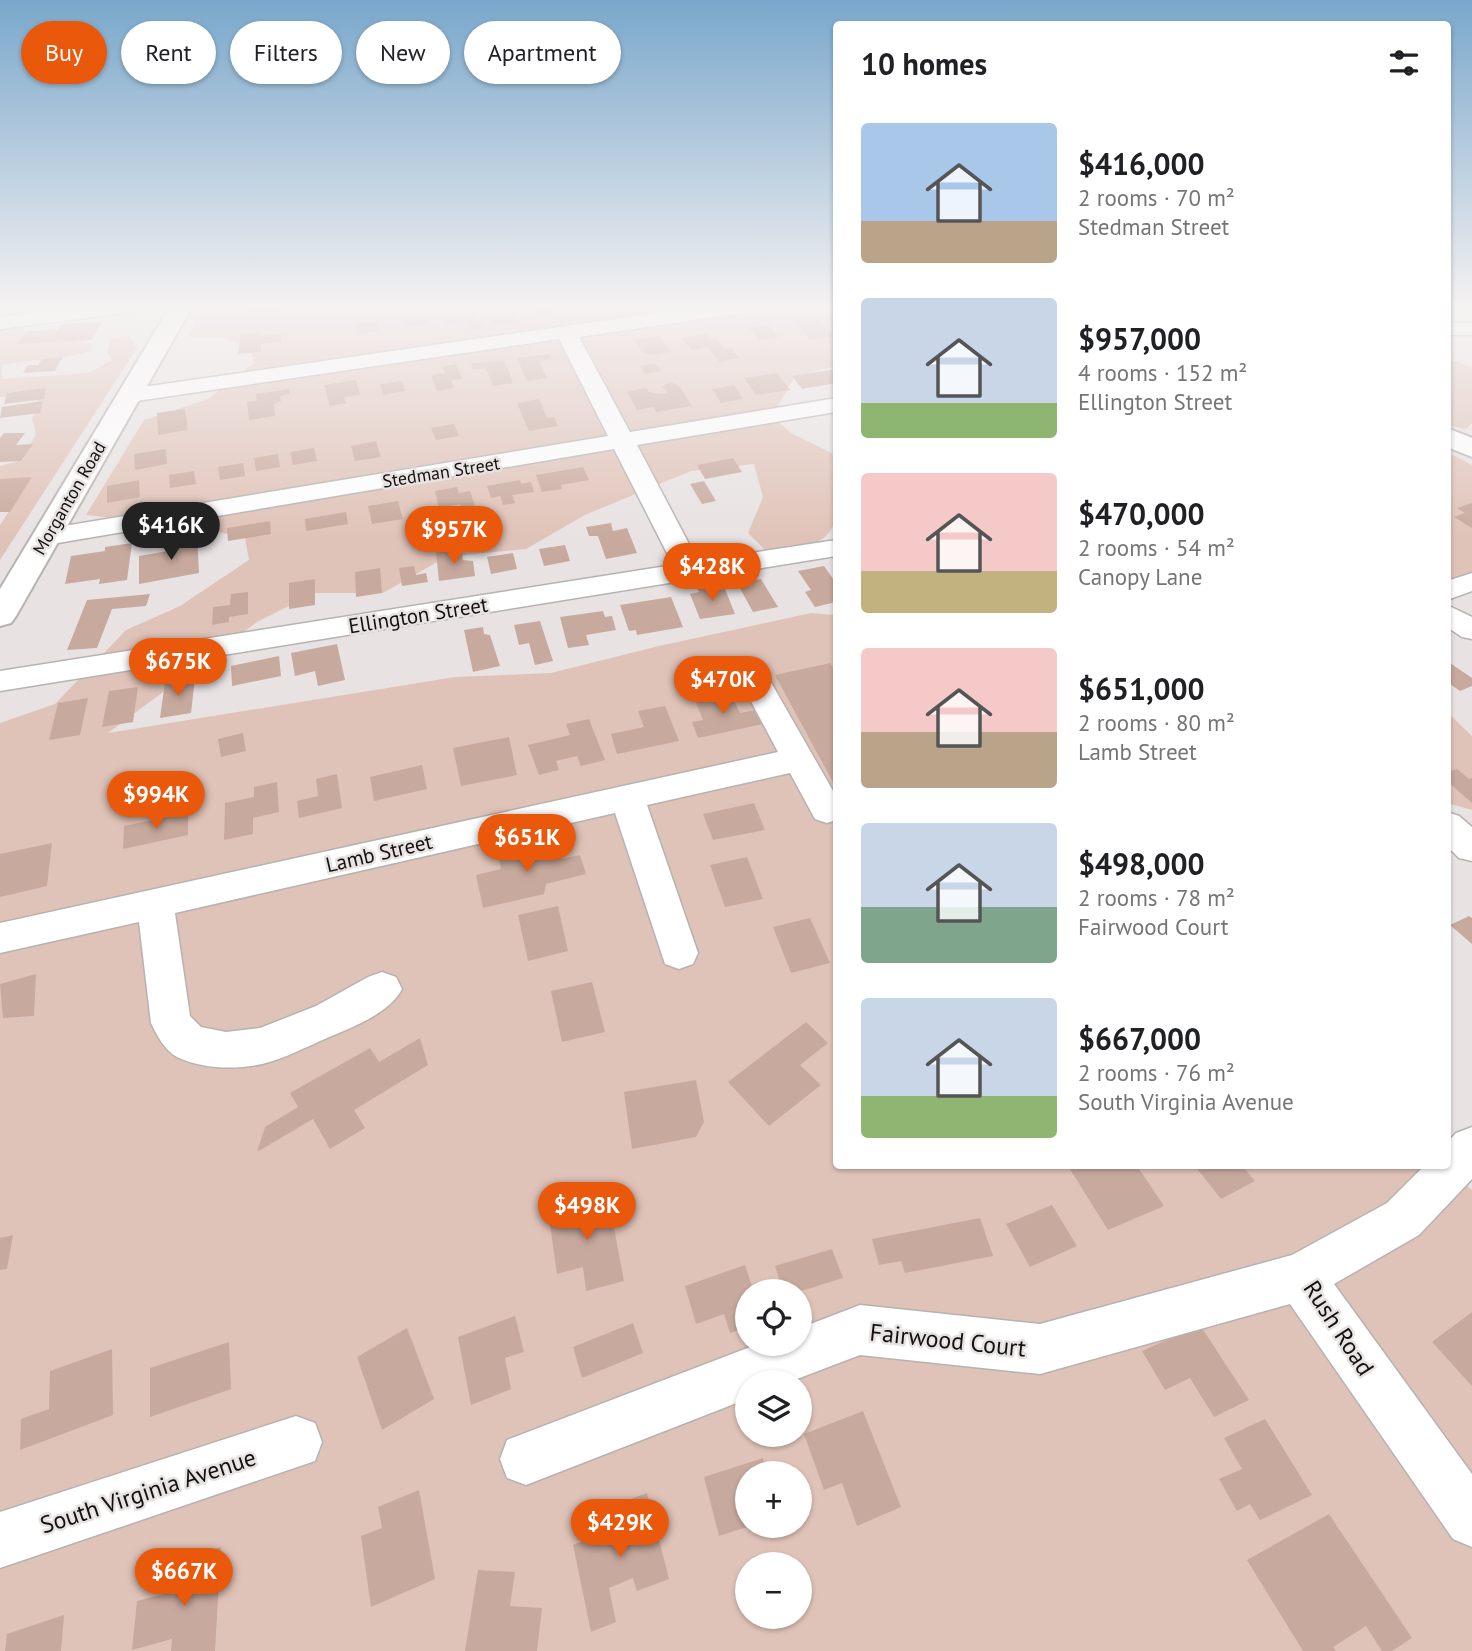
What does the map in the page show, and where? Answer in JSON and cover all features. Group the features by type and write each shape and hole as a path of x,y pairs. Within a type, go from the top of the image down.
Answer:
{"main road":[{"name":"Morganton Road","path":"1,614 136,384"},
{"path":"1451,438 1472,449"}],"street":[{"path":"130,395 206,384"},
{"path":"592,384 690,572"},
{"name":"Stedman Street","path":"46,537 833,406"},
{"name":"Ellington Street","path":"0,681 833,548"},
{"path":"1451,590 1472,582"},
{"path":"1451,617 1472,631"},
{"path":"754,679 827,810"},
{"name":"Lamb Street","path":"0,939 799,759"},
{"path":"627,797 679,953"},
{"path":"1451,829 1472,849"},
{"path":"155,904 171,1023 190,1043 226,1050 262,1046 330,1018 382,989"},
{"name":"Rush Road","path":"1472,1148 1403,1219 1300,1277 1472,1520"},
{"name":"Fairwood Court","path":"526,1459 860,1330 1040,1349 1300,1277"},
{"name":"South Virginia Avenue","path":"0,1540 296,1443"}],"shaded area":[{"path":"0,384 114,384 0,560 0,525 20,495 0,483 0,466 22,460 36,434 32,418 42,402 23,397 0,397"},
{"path":"227,384 790,384 772,416 791,433 832,453 833,458 833,524 820,540 774,559 748,533 763,497 754,464 691,471 585,515 526,549 446,557 383,593 315,593 257,622 108,733 455,677 551,673 811,613 833,615 833,1169 1445,1169 1472,1190 1472,1651 0,1651 0,723 55,704 126,630 180,606 249,560 245,538 201,528 86,515 144,420 208,399"},
{"path":"1451,384 1472,384 1472,423 1466,429 1451,426"},
{"path":"1451,454 1472,465 1472,587 1451,578"},
{"path":"1451,716 1472,736 1472,810 1451,804"}],"building":[{"path":"357,384 360,395 344,397 346,403 330,406 324,385"},
{"path":"380,384 403,384 405,391 383,395"},
{"path":"434,384 453,384 454,388 437,391"},
{"path":"667,384 679,386 692,406 656,412 654,407 637,410 627,392 646,388 649,392 668,392 662,387"},
{"path":"748,384 785,384 790,390 756,395"},
{"path":"798,384 830,384 802,389"},
{"path":"734,385 743,399 721,403 712,389"},
{"path":"46,388 44,399 4,404 7,393"},
{"path":"289,389 290,394 280,396 281,401 274,404 275,416 249,420 247,402 257,401 256,394"},
{"path":"539,399 547,418 554,417 558,426 529,431 517,403"},
{"path":"43,401 40,413 0,418 2,407"},
{"path":"185,409 188,430 158,435 157,413"},
{"path":"454,424 459,436 436,440 431,428"},
{"path":"4,433 25,433 16,445 33,444 21,461 0,462 0,438"},
{"path":"376,441 381,457 355,461 351,446"},
{"path":"314,448 317,461 293,465 290,452"},
{"path":"166,449 167,464 135,470 134,454"},
{"path":"278,454 280,467 256,471 254,458"},
{"path":"733,458 742,472 705,479 697,465"},
{"path":"243,463 245,476 220,480 218,467"},
{"path":"583,467 589,480 542,492 536,475"},
{"path":"194,471 196,484 170,488 169,475"},
{"path":"32,477 10,512 0,512 0,479"},
{"path":"139,480 140,497 107,503 107,486"},
{"path":"520,480 521,484 531,482 534,492 512,495 515,503 503,505 500,496 491,498 487,486"},
{"path":"704,481 716,501 702,504 690,484"},
{"path":"457,487 459,493 470,491 479,518 464,519 460,504 439,508 435,491"},
{"path":"398,501 403,519 372,524 368,506"},
{"path":"1472,503 1472,528 1454,517 1465,513 1457,508"},
{"path":"346,512 348,524 306,531 305,519"},
{"path":"270,521 271,534 228,541 227,528"},
{"path":"611,523 613,531 627,528 637,553 606,559 598,536 589,536 586,527"},
{"path":"197,534 199,573 139,584 139,556 174,550 174,539"},
{"path":"132,543 127,580 99,584 100,579 65,584 71,556 105,551 105,547"},
{"path":"565,545 570,561 544,566 539,549"},
{"path":"461,549 463,560 473,561 475,576 439,581 436,552"},
{"path":"513,553 517,569 491,574 487,557"},
{"path":"414,566 416,575 426,573 428,582 402,586 399,568"},
{"path":"824,566 833,579 833,603 815,607 805,592 811,590 798,571"},
{"path":"380,568 382,593 356,597 355,572"},
{"path":"315,579 315,605 289,609 289,583"},
{"path":"761,579 778,607 753,612 737,583"},
{"path":"714,585 716,590 725,589 735,614 700,619 690,594 699,592 697,588"},
{"path":"248,592 248,614 229,617 229,622 212,625 213,607 230,605 231,594"},
{"path":"150,594 146,606 112,609 97,648 67,650 87,600"},
{"path":"671,597 683,627 637,635 636,630 629,631 620,605"},
{"path":"603,611 605,617 612,616 616,630 586,635 589,645 568,648 560,617"},
{"path":"540,621 553,661 535,665 529,643 519,645 514,625"},
{"path":"483,627 484,634 490,635 500,666 473,672 464,630"},
{"path":"337,644 345,680 318,686 315,671 295,676 291,653"},
{"path":"279,656 281,676 232,686 231,666"},
{"path":"830,663 833,668 833,782 775,675"},
{"path":"1451,664 1472,678 1472,686 1460,691 1451,685"},
{"path":"195,678 191,713 160,718 165,682"},
{"path":"138,687 133,722 102,727 109,691"},
{"path":"730,693 740,713 756,710 763,724 698,738 692,722 703,720 695,700"},
{"path":"88,698 80,735 49,740 58,703"},
{"path":"665,706 679,741 617,754 611,734 644,727 638,711"},
{"path":"589,719 605,760 581,766 577,756 556,761 559,770 539,775 528,745 570,735 566,724"},
{"path":"243,733 246,751 221,757 218,739"},
{"path":"509,737 517,775 461,786 453,748"},
{"path":"422,765 427,789 374,801 370,777"},
{"path":"1457,769 1469,779 1472,778 1472,803 1451,785 1451,771"},
{"path":"337,774 342,808 299,818 297,801 318,796 316,779"},
{"path":"277,782 279,812 253,818 253,834 224,840 225,803 254,797 254,787"},
{"path":"754,803 765,830 713,840 703,814"},
{"path":"188,813 188,835 123,849 124,826"},
{"path":"557,841 561,859 580,855 586,874 546,884 544,894 483,908 476,875 501,869 498,855"},
{"path":"52,843 47,886 0,897 0,854"},
{"path":"747,857 763,899 725,907 710,865"},
{"path":"558,906 568,951 528,961 518,915"},
{"path":"1469,916 1472,918 1472,944 1451,926"},
{"path":"810,918 830,963 791,973 773,927"},
{"path":"36,974 34,1016 3,1018 0,984"},
{"path":"592,982 605,1032 562,1042 551,991"},
{"path":"806,1022 828,1043 800,1065 821,1085 769,1126 728,1082"},
{"path":"420,1038 428,1065 354,1110 365,1128 330,1149 313,1119 257,1152 265,1127 298,1107 290,1093 370,1048 379,1062"},
{"path":"696,1080 704,1122 696,1137 632,1149 624,1092"},
{"path":"1070,1169 1139,1169 1164,1206 1108,1230"},
{"path":"1197,1169 1245,1169 1255,1181 1221,1199"},
{"path":"608,1196 624,1281 586,1291 583,1267 557,1274 548,1211"},
{"path":"1052,1205 1077,1246 1030,1267 1006,1224"},
{"path":"980,1218 993,1256 905,1273 901,1261 879,1265 872,1239"},
{"path":"13,1235 7,1269 0,1270 0,1238"},
{"path":"832,1249 843,1278 812,1288 812,1279 779,1279 775,1266"},
{"path":"745,1265 750,1279 735,1279 735,1331 730,1333 724,1314 696,1324 685,1286"},
{"path":"1472,1312 1472,1386 1432,1342"},
{"path":"515,1316 524,1352 505,1358 511,1389 471,1405 458,1337"},
{"path":"633,1323 643,1353 582,1378 573,1347"},
{"path":"1200,1325 1249,1400 1214,1417 1190,1378 1165,1390 1142,1351"},
{"path":"407,1328 434,1399 382,1430 357,1357"},
{"path":"229,1342 231,1389 150,1417 150,1368"},
{"path":"112,1349 113,1415 20,1450 21,1419 49,1409 50,1371"},
{"path":"863,1411 901,1507 857,1526 842,1483 824,1490 809,1447 812,1447 812,1431"},
{"path":"1265,1419 1312,1495 1260,1520 1250,1504 1237,1511 1219,1479 1242,1469 1224,1438"},
{"path":"735,1467 735,1531 719,1536 704,1477"},
{"path":"419,1490 435,1579 371,1607 361,1536 382,1528 378,1507"},
{"path":"647,1493 669,1579 637,1591 633,1578 609,1588 616,1622 591,1632 573,1545 616,1529 610,1507"},
{"path":"1329,1514 1412,1638 1392,1651 1382,1651 1366,1626 1333,1647 1336,1651 1303,1651 1247,1560"},
{"path":"221,1547 215,1651 171,1651 172,1639 132,1650 137,1601 175,1591 178,1559"},
{"path":"478,1570 515,1572 510,1606 542,1608 537,1651 465,1651"},
{"path":"64,1615 61,1651 5,1651 7,1634"}]}
